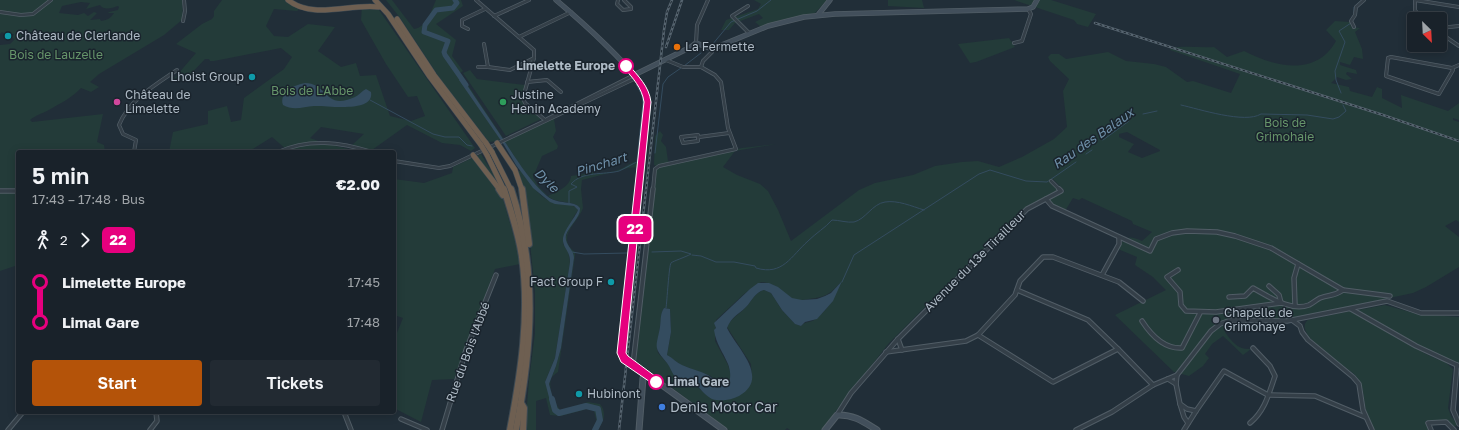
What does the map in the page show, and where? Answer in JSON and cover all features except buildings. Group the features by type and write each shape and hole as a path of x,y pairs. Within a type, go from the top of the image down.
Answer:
{"highway":[{"path":"288,0 296,6 306,8 351,2 364,2 374,4 388,14"},
{"path":"292,0 296,4 304,6 323,4"},
{"path":"375,0 388,14 430,77 483,144"},
{"path":"381,0 397,19 489,153 510,189 522,227 530,270 531,318 529,353 516,430"},
{"path":"498,143 515,170 522,187 529,245 527,249"},
{"path":"489,153 511,208 521,251 524,272 526,307 524,346 510,430"},
{"path":"473,155 502,192 507,205 511,208"},
{"path":"521,403 524,408 523,430"}],"street":[{"path":"0,12 23,15 33,14 51,0"},
{"path":"183,21 185,11 184,0"},
{"path":"476,0 534,50 533,63 523,97 524,100 545,120"},
{"path":"494,16 529,0"},
{"path":"556,0 571,12 614,53 644,89 648,102 622,353 624,359 724,430"},
{"path":"618,0 617,4 623,10 631,9 631,7 624,0"},
{"path":"696,43 696,26 708,0"},
{"path":"818,15 830,0"},
{"path":"696,43 712,48 749,33 786,21 818,15 1028,9 1033,7 1038,0"},
{"path":"1354,27 1352,21 1355,15 1356,7 1364,0"},
{"path":"1416,12 1415,0 1459,7"},
{"path":"748,6 732,16 749,33"},
{"path":"468,29 462,26 462,20 485,9"},
{"path":"1014,43 1022,41 1025,34 1031,14 1028,9"},
{"path":"519,37 571,12"},
{"path":"1447,27 1459,26"},
{"path":"1447,38 1459,46"},
{"path":"396,162 443,168 453,165 617,85 633,75 666,60 696,43"},
{"path":"484,44 488,68"},
{"path":"695,73 703,61 712,52 712,48"},
{"path":"1452,68 1453,70 1439,94 1386,76 1388,58 1390,57 1452,68 1459,65"},
{"path":"478,67 510,70 534,58"},
{"path":"633,365 654,171 659,166 736,149 729,134 721,82 715,75 699,68 681,66 670,63 666,60"},
{"path":"524,62 533,63"},
{"path":"134,150 136,140 126,137 120,129 120,124 124,113 144,93 177,70"},
{"path":"527,82 547,80 561,92 565,92"},
{"path":"699,137 698,141 682,143 681,138 695,134 699,137 729,134"},
{"path":"283,150 295,145 314,142 337,144 363,150"},
{"name":"Avenue du 13e Tirailleur","path":"837,414 851,393 898,338 1027,209 1061,191 1051,181"},
{"path":"0,191 16,191"},
{"path":"1046,199 1052,206"},
{"path":"1040,202 1052,206 1150,251 1156,239 1172,233 1200,231 1217,232 1235,236 1271,248 1343,290 1390,296"},
{"path":"1102,275 1118,244 1119,238"},
{"path":"886,352 966,341 978,335 1017,290 1020,281 1040,259 1046,256 1053,257 1119,282 1143,301"},
{"path":"1295,305 1296,284 1294,272 1298,264"},
{"path":"1178,270 1166,277 1180,292 1182,306 1186,311 1201,312 1267,306 1281,303"},
{"name":"Rue du Bois l'Abbé","path":"442,430 466,350 496,275"},
{"path":"1269,286 1280,295 1282,300 1281,303"},
{"path":"1230,297 1245,296 1253,288 1281,303 1305,306 1320,298 1334,296 1343,290"},
{"path":"1017,290 1088,320 1153,385"},
{"path":"1076,430 1112,412 1153,385 1176,375 1183,369 1207,336 1220,324 1234,320 1268,322 1292,320 1387,301 1408,310 1421,313 1459,313"},
{"path":"1351,308 1416,346 1458,366 1453,410 1459,424"},
{"path":"1142,322 1162,341 1175,348 1182,348 1198,314 1201,312"},
{"path":"1300,326 1303,318"},
{"path":"1292,320 1300,326 1308,340 1353,377 1359,384 1365,417 1372,430"},
{"path":"978,335 1053,382 1118,349"},
{"path":"898,338 902,350"},
{"path":"1250,423 1255,420 1268,395 1275,376 1274,372 1253,348"},
{"path":"1184,430 1224,371 1268,395 1314,396 1365,417"},
{"path":"639,430 643,378 645,374"},
{"path":"1176,375 1176,384 1180,404 1188,424"},
{"path":"1168,379 1176,384"},
{"path":"1180,404 1187,409 1196,411"},
{"path":"8,430 21,414"},
{"path":"150,430 157,420 156,414"},
{"path":"345,414 351,430"},
{"path":"825,430 837,414 850,415 877,430"},
{"path":"401,419 427,430"},
{"path":"1431,430 1428,423 1446,422 1454,430 1459,429"}],"green space":[{"name":"Bois de Lauzelle","path":"0,0 182,0 183,19 164,35 99,74 90,82 99,87 91,92 81,88 65,101 30,120 32,122 103,114 97,142 104,145 105,150 16,150 16,188 0,188 0,45 10,44 15,39 11,38 14,34 5,34 2,32 0,34","holes":["81,2 90,3 86,9 100,5 104,8 119,7 118,10 108,13 114,13 110,18 101,21 100,19 90,20 97,13 94,12 88,16 84,13 78,15 59,13 62,6"]},
{"name":"Bois de L'Abbe","path":"222,0 287,0 300,8 297,11 274,9 266,26 274,36 288,37 308,24 335,27 318,51 341,67 356,63 360,76 376,75 390,116 411,121 425,116 417,96 408,97 386,64 361,20 362,5 374,6 379,10 475,148 471,151 460,145 442,143 407,125 372,150 352,145 364,134 321,127 310,138 327,144 353,150 287,150 272,137 251,150 169,150 173,132 208,124 208,111 227,106 231,122 241,120 244,98 284,69 292,57 281,48 214,61 205,59 185,80 172,81 196,53 176,44 202,24 212,19 214,16 214,11"},
{"path":"386,0 392,0 414,29 418,28 425,22 436,0 461,0 463,6 436,24 456,40 452,56 463,71 460,73 503,138 497,141 489,142 441,80 401,19"},
{"path":"754,0 827,0 815,13 778,21 761,27 755,22 763,18 759,14 735,23 729,30 721,30 726,20 758,9 761,4"},
{"path":"888,0 922,0 924,8 888,6"},
{"path":"1014,0 1051,0 1096,14 1088,27 1077,24 1074,20"},
{"name":"Bois de Grimohaie","path":"1335,21 1350,22 1351,27 1360,28 1355,32 1362,49 1363,59 1354,57 1350,65 1340,62 1340,65 1356,70 1357,74 1347,72 1346,74 1352,79 1346,80 1337,77 1331,83 1349,87 1350,91 1372,97 1377,87 1382,89 1382,98 1402,108 1401,95 1448,111 1459,103 1459,120 1453,118 1453,120 1459,122 1459,222 1456,220 1445,226 1459,237 1459,267 1426,287 1413,293 1295,318 1275,320 1232,318 1225,332 1239,347 1251,349 1243,355 1223,336 1212,344 1205,354 1209,358 1203,366 1189,376 1174,372 1115,315 1166,290 1153,277 1135,265 1137,257 1118,249 1125,239 1131,237 1142,241 1152,232 1082,198 1079,200 1073,198 1065,211 1052,205 1050,199 1065,191 1053,179 1049,181 1056,188 1056,191 1023,209 982,251 978,251 972,257 972,260 889,343 821,430 790,430 787,428 785,430 729,430 636,361 656,170 659,167 654,165 655,136 660,131 663,135 661,141 666,147 668,161 672,163 742,148 776,144 735,151 723,167 737,175 760,184 768,191 791,241 859,190 875,183 913,175 935,166 962,162 978,161 999,167 1022,157 1054,139 1067,127 1063,91 1069,79 1050,61 1048,57 1051,54 1059,54 1066,59 1108,52 1126,61 1166,67 1187,82 1193,81 1231,93 1240,74 1170,50 1171,48 1214,47 1227,57 1244,51 1269,61 1294,66 1318,60 1328,52 1336,41 1326,30","holes":["1127,132 1160,150 1160,151 1142,158 1128,152 1134,144 1119,137 1119,134","761,282 772,285 789,297 799,300 823,296 830,293 840,283 826,310 815,320 804,323 801,326 795,324 782,310 771,293 764,290 756,295 731,321 727,327 751,364 752,380 710,398 693,383 675,377 668,364 658,353 657,348 662,312 664,308 670,309 671,332 667,355 681,365 711,376 716,383 722,385 731,379 731,375 728,365 715,341 716,320 744,294"]},
{"path":"1009,38 1015,47 970,63 958,44"},
{"name":"Justine Henin Academy","path":"470,70 477,79 525,85 523,92 524,101 541,119 506,136 463,73"},
{"path":"554,119 556,131 553,137 558,146 557,149 542,156 533,177 538,186 548,196 566,186 571,176 584,174 590,170 595,174 613,171 639,161 639,167 628,168 582,180 581,189 583,208 567,235 567,241 569,246 575,252 575,256 558,372 552,377 561,348 574,258 566,242 566,237 563,244 568,251 570,262 555,358 545,382 555,405 551,391 554,401 561,411 588,402 600,404 604,417 597,430 593,430 597,423 594,411 591,408 561,416 550,415 546,398 536,401 536,430 525,430 535,333 535,292 525,193 518,171 522,171 537,191 549,201 569,205 578,210 569,228 577,216 580,208 574,204 557,201 549,197 542,192 524,171 504,141"},
{"path":"481,154 498,182 517,247 520,264 495,269 454,379 432,380 421,422 396,409 396,335 403,318 396,316 396,179 424,183 452,173 453,167"},
{"path":"0,191 16,191 16,266 0,271"},
{"path":"1385,305 1417,314 1459,317 1459,367 1445,362 1453,369 1448,408 1451,416 1457,424 1456,426 1452,427 1448,421 1425,421 1430,430 1375,430 1367,415 1360,381 1353,373 1312,340 1307,333 1305,326 1308,320 1350,311 1439,360 1435,355 1358,310"}],"water":[{"path":"463,79 526,174 551,199 574,204 580,208 579,215 566,235 566,242 574,255 574,258 561,348 549,384 555,405 551,405 545,382 555,358 570,262 563,237 578,210 574,206 550,202 533,188 459,80"},
{"path":"305,83 318,87 332,99 337,101 355,97 366,89 371,92 370,99 358,106 348,107 314,106 291,108 283,105 283,96 288,90 296,85"},
{"path":"842,281 833,301 817,319 805,322 801,326 795,324 782,310 771,293 764,290 756,295 746,307 733,318 727,328 743,353 752,372 752,380 748,389 739,396 722,400 712,399 693,383 675,377 659,353 657,344 662,313 664,308 670,309 671,332 667,355 680,364 708,375 715,382 724,384 727,383 730,378 729,367 716,340 714,330 716,328 714,323 750,289 758,283 769,283 778,287 792,298 802,300 817,299 831,293"}],"waterway":[{"name":"Dyle","path":"455,0 457,3 453,8 436,10 425,25 424,32 448,41 444,52 445,55 466,85"},
{"name":"Pinchart","path":"712,45 731,22 757,11 771,0"},
{"path":"1354,13 1354,7 1362,0"},
{"path":"1341,93 1336,80 1335,71 1345,42 1339,31 1351,23"},
{"name":"Pinchart","path":"684,66 701,53"},
{"name":"Pinchart","path":"655,153 663,84 668,77 681,68"},
{"path":"636,84 642,95 643,103 637,161"},
{"path":"370,100 433,134 445,137 459,137 467,145 472,146"},
{"path":"645,159 651,102"},
{"name":"Rau des Balaux","path":"1181,105 1233,117 1254,117 1261,114 1307,115 1333,119 1339,117 1346,111 1343,105"},
{"name":"Rau des Balaux","path":"1143,114 1157,111"},
{"name":"Rau des Balaux","path":"1103,140 1129,121"},
{"name":"Rau des Balaux","path":"1086,154 1092,150"},
{"name":"Pinchart","path":"569,203 569,191 577,187 571,184 576,180 587,175 619,171 639,161"},
{"name":"Rau des Balaux","path":"924,210 979,174 990,170 1026,181 1047,182 1076,162"},
{"name":"Rau des Balaux","path":"692,255 701,256 716,262 734,262 755,266 756,268 765,270 773,269 786,263 832,220 854,222 862,218 880,203 885,202 900,203 924,210"},
{"name":"Rau des Balaux","path":"842,282 854,255 924,210"},
{"name":"Rau des Balaux","path":"652,252 681,251 691,254 671,263 666,308"},
{"path":"572,252 584,254 627,253"},
{"name":"Dyle","path":"552,399 555,410 559,413 586,406 598,409 600,420 595,430"}],"railway":[{"path":"619,430 664,30 667,12 672,0"},
{"path":"666,47 682,0"},
{"path":"1095,23 1383,115 1459,141"}],"bus line":[{"name":"22","path":"626,66 644,89 647,95 648,109 622,356 656,382"}],"place":[{"name":"Château de Clerlande","path":"8,36"},
{"name":"La Fermette","path":"677,47"},
{"name":"Limelette Europe","path":"626,66"},
{"name":"Lhoist Group","path":"252,77"},
{"name":"Château de Limelette","path":"117,102"},
{"name":"Justine Henin Academy","path":"503,102"},
{"name":"Fact Group F","path":"611,282"},
{"name":"Chapelle de Grimohaye","path":"1216,320"},
{"name":"Limal Gare","path":"656,382"},
{"name":"Hubinont","path":"579,394"},
{"name":"Denis Motor Car","path":"662,407"}]}
